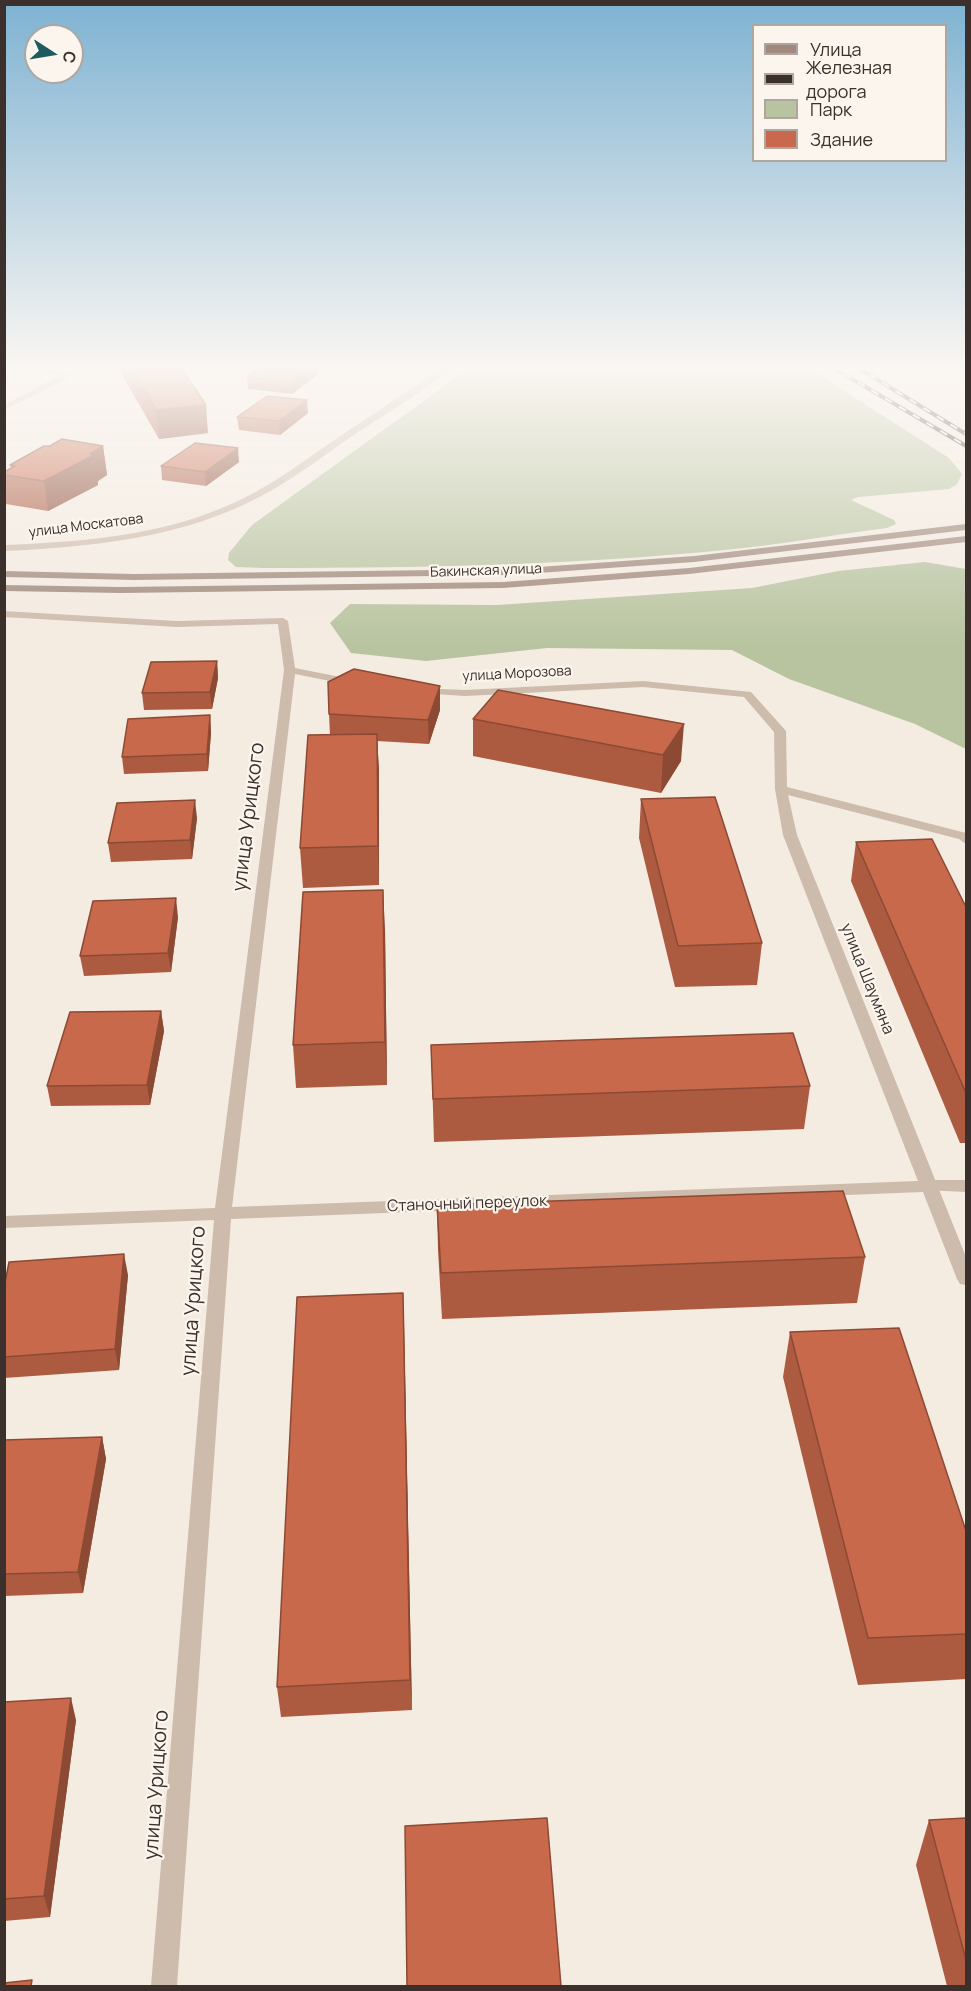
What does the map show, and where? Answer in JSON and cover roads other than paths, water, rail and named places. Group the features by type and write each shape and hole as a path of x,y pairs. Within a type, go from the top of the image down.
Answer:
{"main road":[{"name":"Бакинская улица","path":"4,574 146,577 510,572 694,559 966,527"},
{"name":"Бакинская улица","path":"4,588 133,590 503,585 689,571 966,538"}],"street":[{"name":"улица Москатова","path":"4,548 68,543 142,533 186,523 260,493 313,459"},
{"name":"улица Урицкого","path":"4,614 177,624 283,621 290,670 224,1213 164,1986"},
{"path":"290,670 363,684"},
{"name":"улица Морозова","path":"408,689 465,693 643,684 747,694"},
{"name":"улица Шаумяна","path":"747,694 780,731 781,789 790,835 966,1279"},
{"path":"781,789 965,837 966,840"},
{"name":"Станочный переулок","path":"4,1221 966,1186"}]}
